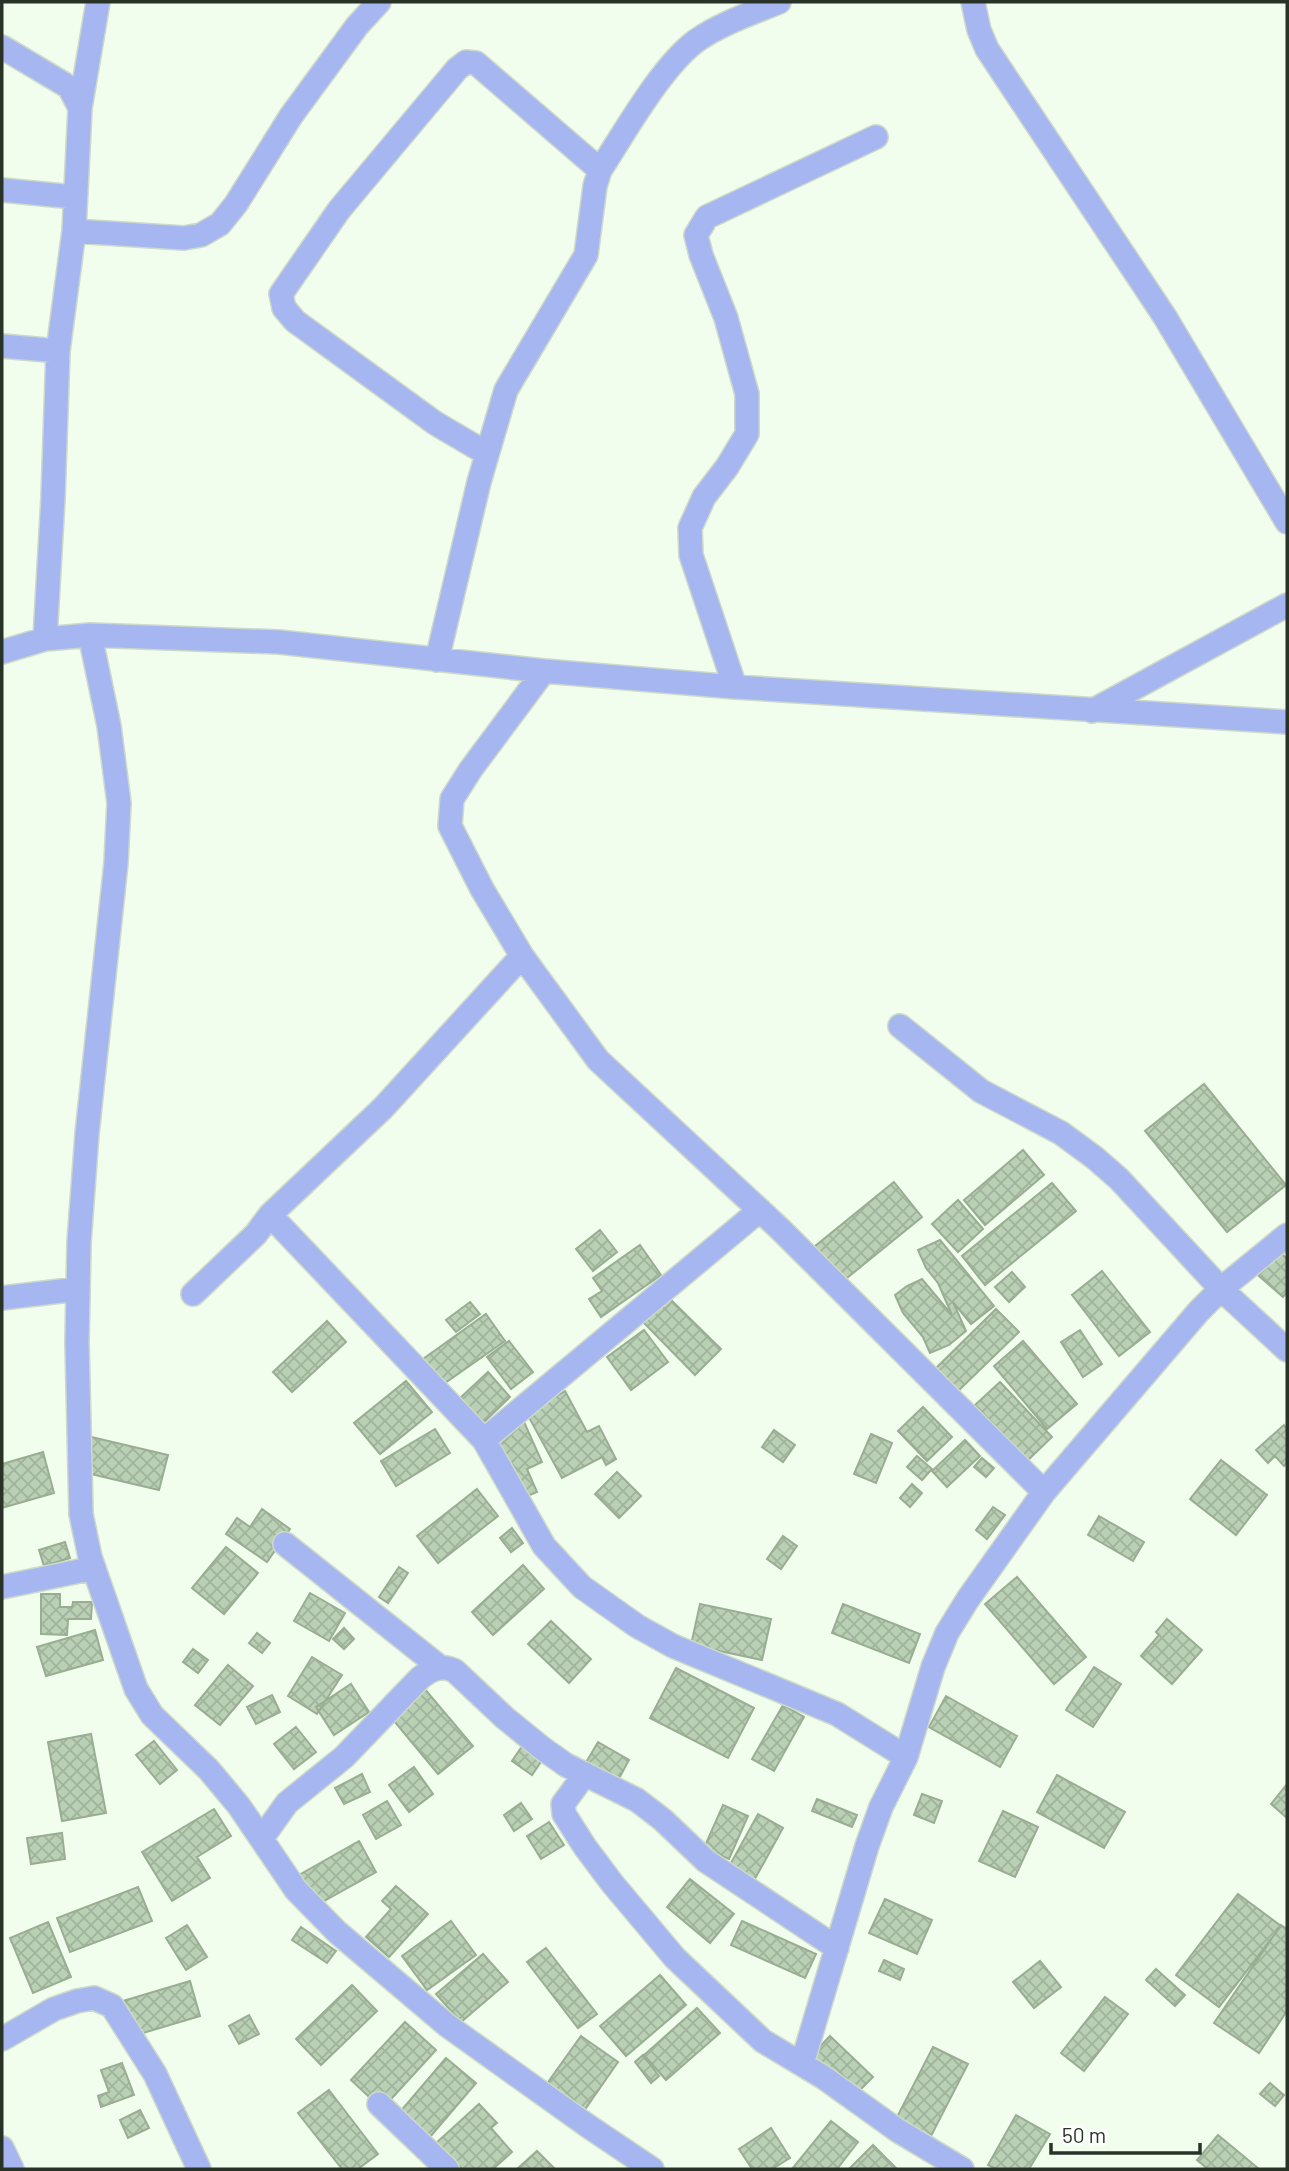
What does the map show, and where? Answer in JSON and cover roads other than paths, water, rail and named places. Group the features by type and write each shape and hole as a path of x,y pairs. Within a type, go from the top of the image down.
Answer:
{"street":[{"path":"45,639 54,498 58,351 74,231 80,108 98,2"},
{"path":"74,231 184,238 201,235 220,224 236,204 291,116 357,26 379,2"},
{"path":"437,660 486,453 506,390 586,255 600,170 673,62 697,40 779,2"},
{"path":"973,2 979,30 987,49 1165,317 1287,522"},
{"path":"2,47 69,87 80,108"},
{"path":"486,453 435,423 295,321 284,308 281,293 339,210 457,69 466,62 476,63 600,170"},
{"path":"736,687 691,555 690,528 704,497 747,434 747,394 726,318 696,235 707,217 876,137"},
{"path":"2,190 74,197"},
{"path":"2,346 58,351"},
{"path":"1091,711 1287,605"},
{"path":"90,635 109,726 119,803 116,863 87,1134 79,1241 81,1514 94,1568 136,1689 152,1715 209,1770 239,1805 296,1890 337,1932 448,2026 652,2169"},
{"path":"2,652 45,639 90,635 279,642 544,671 736,687 1287,722"},
{"path":"544,671 471,768 452,799 450,826 482,889 522,956 598,1059 760,1210 1044,1492"},
{"path":"193,1294 256,1234 270,1215 383,1108 522,956"},
{"path":"900,1026 981,1091 1061,1133 1095,1158 1119,1179 1221,1289 1287,1350"},
{"path":"484,1440 760,1210"},
{"path":"270,1215 484,1440 544,1546 582,1587 637,1626 673,1646 837,1714 906,1756"},
{"path":"802,2064 867,1846 881,1807 906,1756 933,1668 947,1633 1044,1492 1199,1311 1221,1289 1287,1236"},
{"path":"2,1298 78,1289"},
{"path":"285,1544 440,1668"},
{"path":"2,1587 94,1568"},
{"path":"262,1839 288,1803 344,1757 420,1678 429,1671 448,1667 514,1726 566,1765 637,1800 663,1820 706,1861 837,1948"},
{"path":"585,1774 562,1807 564,1814 584,1847 635,1912 693,1976 763,2041 802,2064 897,2130 962,2169"},
{"path":"2,2039 54,2009 77,2001 94,1998 112,2006 155,2074 199,2169"},
{"path":"379,2104 447,2169"},
{"path":"2,2148 12,2169"}]}
